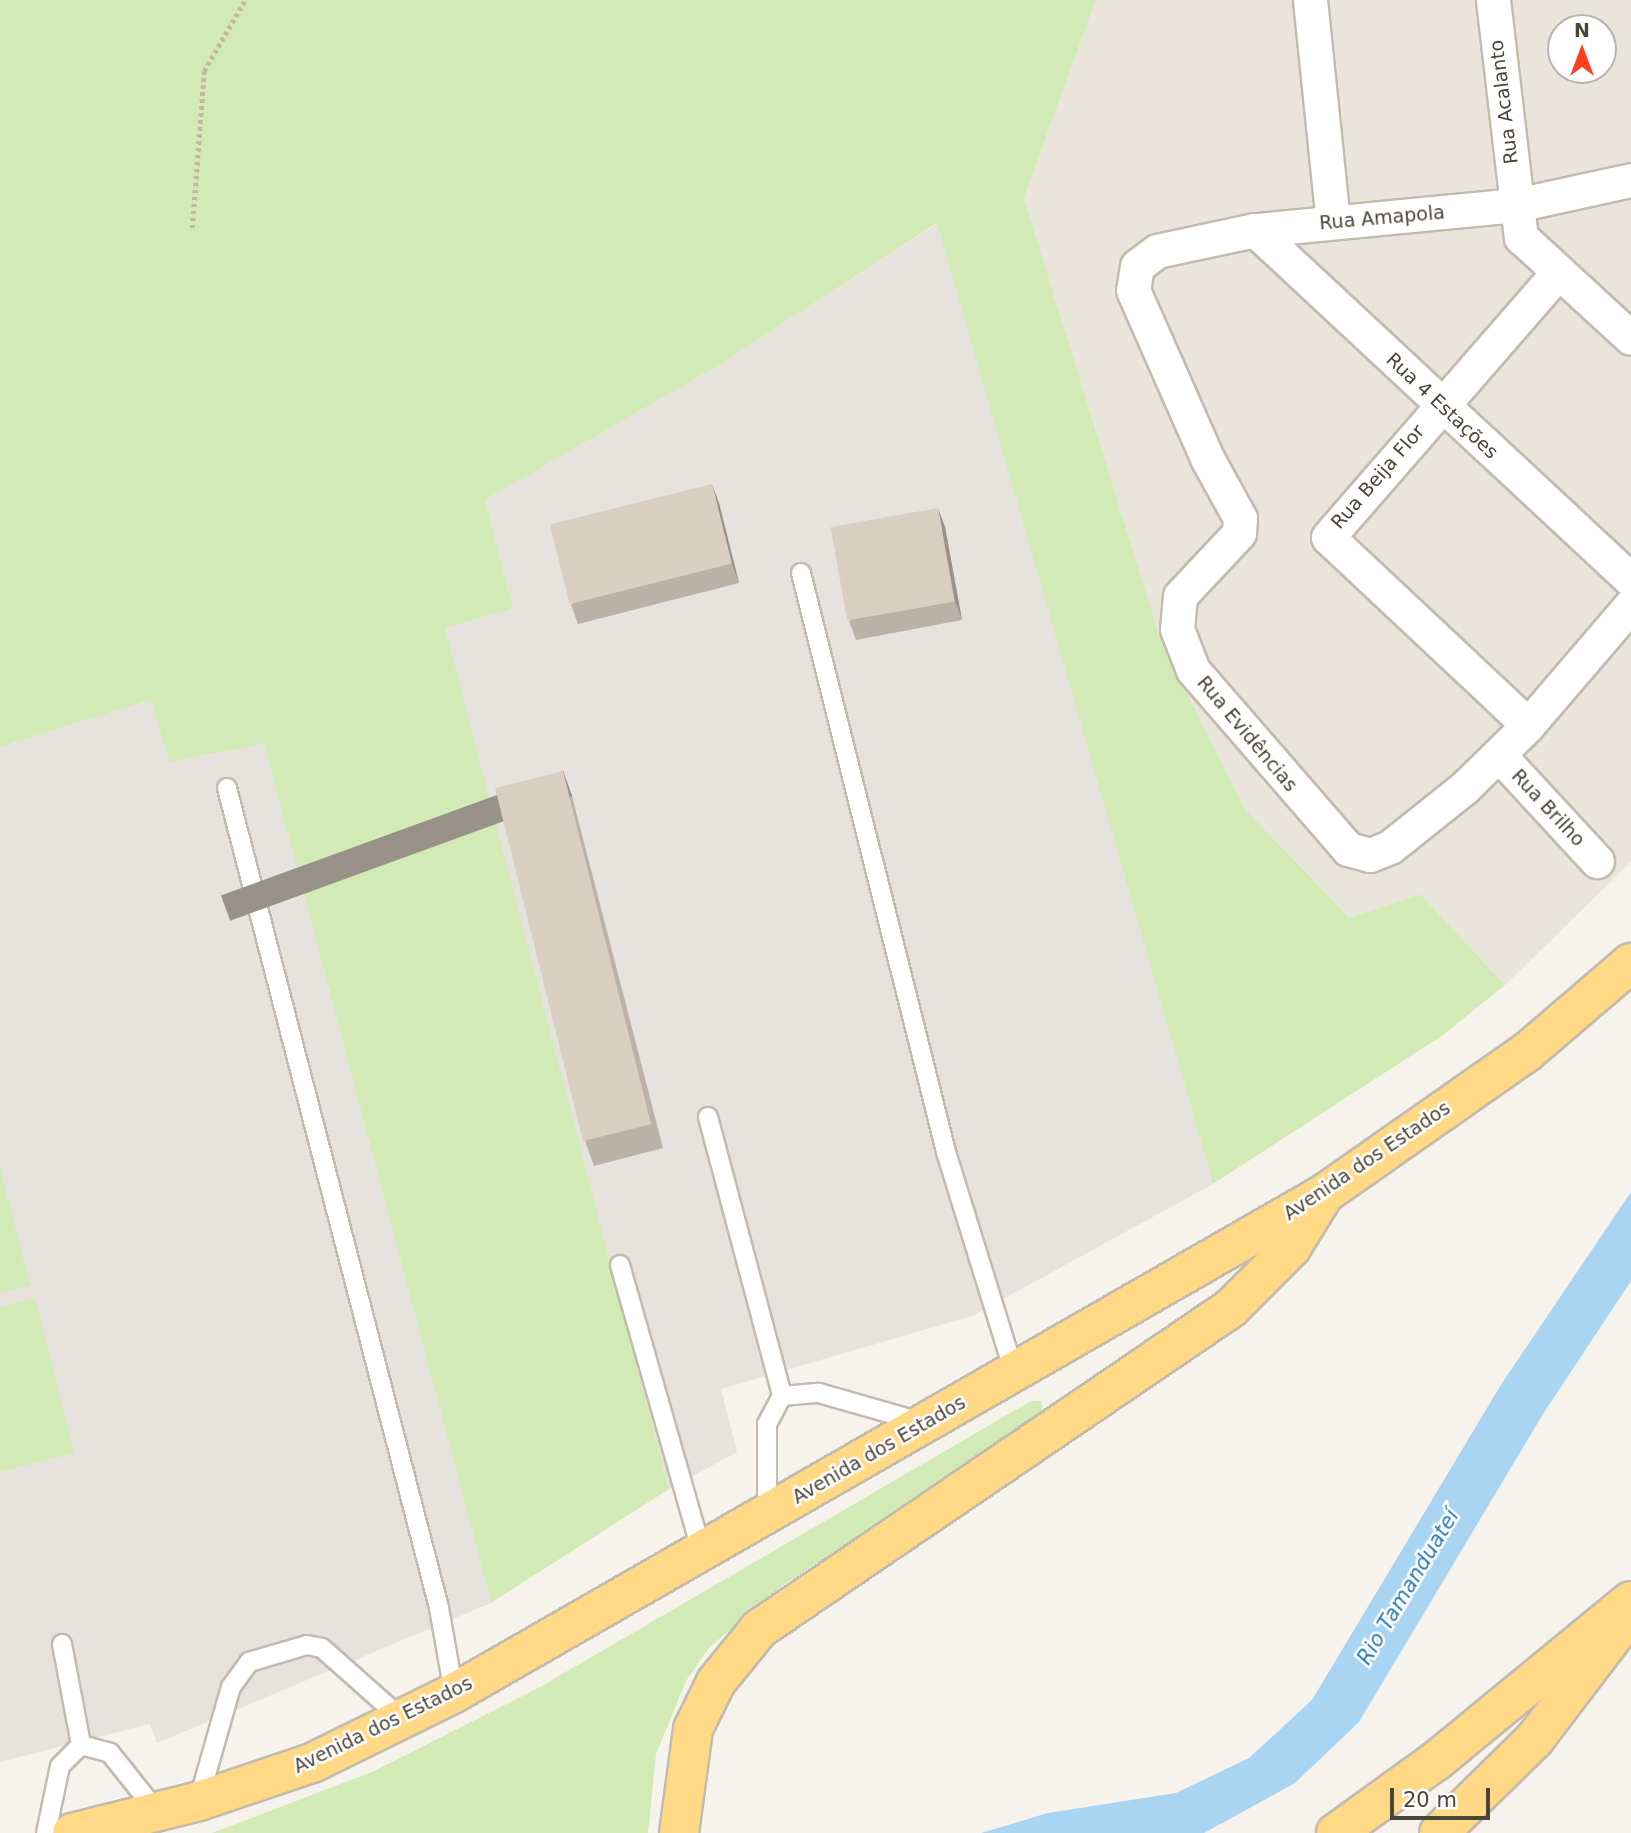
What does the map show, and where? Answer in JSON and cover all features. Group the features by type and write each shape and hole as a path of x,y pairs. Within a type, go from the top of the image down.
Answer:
{"highway":[{"name":"Avenida dos Estados","path":"72,1833 158,1813 312,1763 454,1693 1324,1194 1527,1052 1631,963"},
{"path":"679,1833 693,1729 716,1682 759,1629 1231,1308 1292,1248 1324,1194"},
{"path":"1336,1833 1436,1761 1631,1601"},
{"path":"1439,1833 1534,1740 1631,1611"}],"street":[{"path":"1310,0 1333,222"},
{"name":"Rua Acalanto","path":"1493,0 1521,237 1557,274 1631,338"},
{"name":"Rua Amapola","path":"1137,266 1157,251 1255,230 1516,205 1631,180"},
{"name":"Rua 4 Estações","path":"1255,230 1440,406 1631,580"},
{"name":"Rua Evidências","path":"1137,266 1133,290 1207,458 1240,518 1239,533 1180,596 1177,629 1193,670 1348,849 1370,856 1390,847 1500,756 1631,605"},
{"name":"Rua Beija Flor","path":"1528,725 1328,537 1557,274"},
{"name":"Rua Brilho","path":"1500,756 1597,861"}],"lane":[{"path":"801,573 946,1152 1014,1372"},
{"path":"227,788 439,1608 454,1693"},
{"path":"708,1117 782,1396 767,1424 767,1514"},
{"path":"620,1265 702,1552"},
{"path":"782,1396 819,1393 924,1423"},
{"path":"62,1644 81,1745"},
{"path":"199,1801 231,1687 249,1662 307,1645 322,1648 403,1720"},
{"path":"81,1745 110,1753 158,1813"},
{"path":"46,1833 60,1766 81,1745"}],"path":[{"path":"192,228 204,71 245,0"}],"shaded area":[{"path":"1096,0 1631,0 1631,862 1505,985 1420,894 1351,918 1245,809 1161,641 1024,198"},
{"path":"938,223 1213,1184 972,1316 721,1389 737,1452 669,1489 444,628 513,608 485,500 721,364"},
{"path":"151,700 169,762 264,744 491,1603 157,1743 150,1724 0,1762 0,747"}],"green space":[{"path":"0,0 1096,0 1024,198 1161,641 1245,809 1350,918 1420,894 1505,985 1443,1035 1213,1184 937,223 721,364 485,500 513,608 445,628 669,1489 491,1603 264,744 169,762 151,700 0,747"},
{"path":"0,1167 30,1286 0,1293"},
{"path":"35,1298 74,1453 0,1472 0,1307"},
{"path":"1031,1401 1042,1401 1042,1413 779,1588 709,1648 686,1681 656,1754 648,1833 212,1833 372,1772 540,1687"}],"water":[{"name":"Rio Tamanduateí","path":"1631,1192 1631,1281 1543,1414 1359,1722 1295,1783 1204,1833 981,1833 1048,1813 1176,1793 1249,1758 1312,1700 1502,1383"}],"building":[{"path":"712,484 732,564 570,604 550,524"},
{"path":"938,508 954,602 847,620 831,527"},
{"path":"563,771 651,1124 583,1141 495,788"}]}
